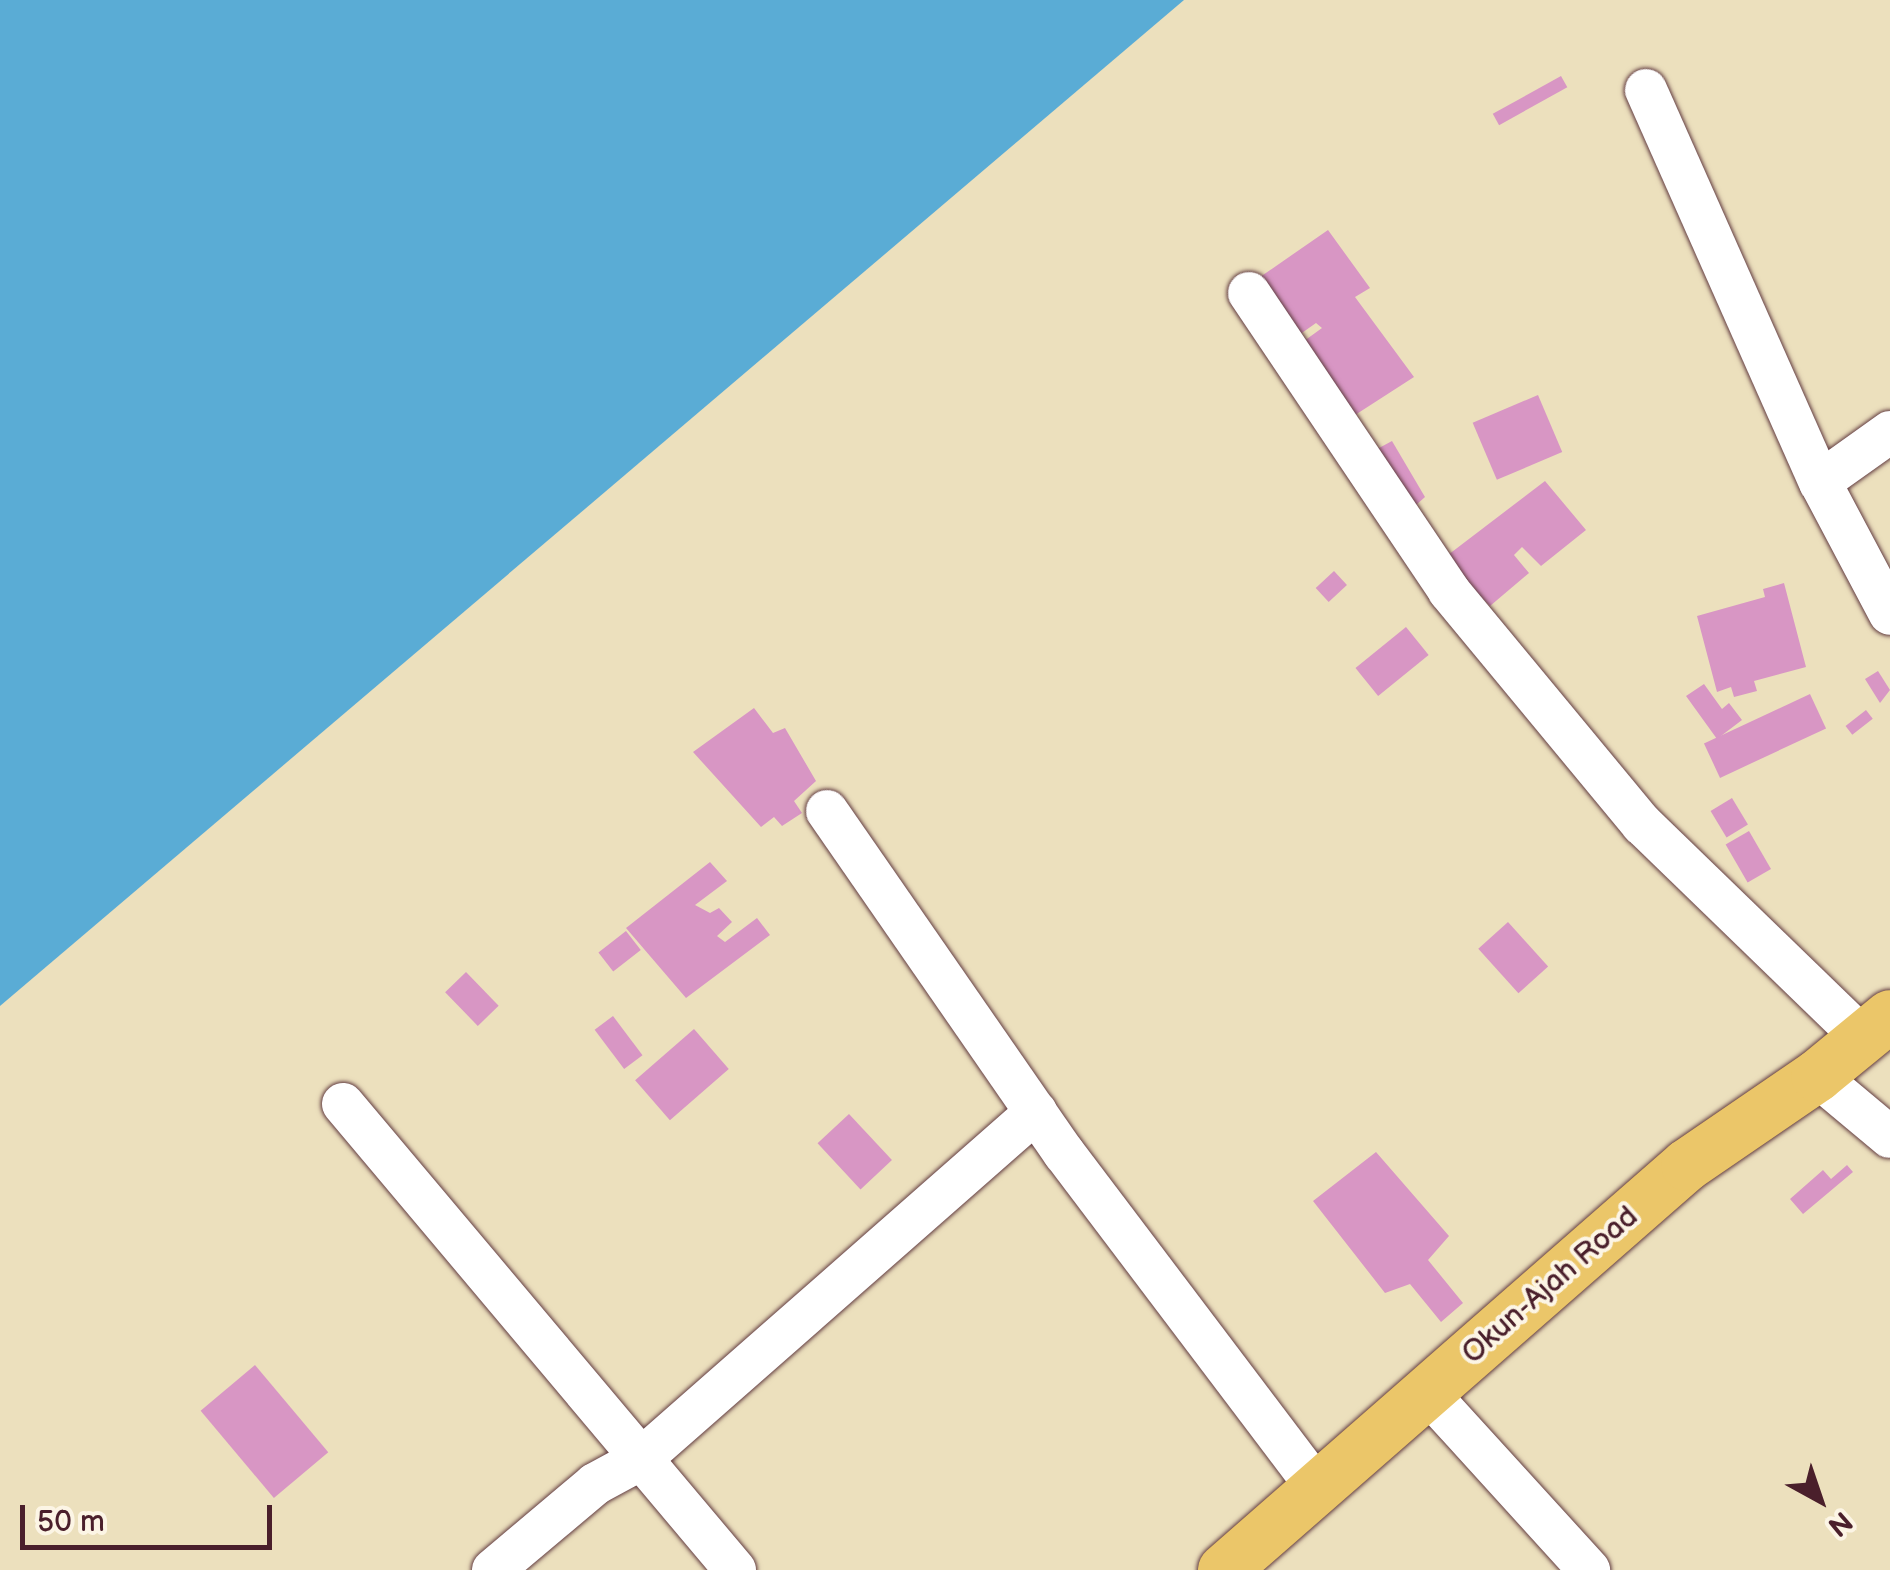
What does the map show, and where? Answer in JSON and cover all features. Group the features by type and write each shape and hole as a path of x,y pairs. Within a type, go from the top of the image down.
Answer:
{"main road":[{"name":"Okun-Ajah Road","path":"1224,1570 1687,1165 1817,1076 1877,1027"}],"street":[{"path":"1646,90 1820,482 1890,614"},
{"path":"1250,293 1449,590 1642,824 1877,1027"},
{"path":"1820,482 1890,432"},
{"path":"827,810 1036,1112 1317,1488"},
{"path":"1817,1076 1890,1137"},
{"path":"342,1104 736,1570"},
{"path":"492,1570 596,1484 641,1460 1036,1112"},
{"path":"1427,1392 1589,1570"}],"water":[{"path":"0,0 1184,0 0,1006"}],"building":[{"path":"1561,76 1567,87 1499,125 1493,114"},
{"path":"1328,230 1370,288 1355,297 1414,377 1338,426 1293,349 1322,328 1316,323 1289,342 1250,284"},
{"path":"1538,395 1562,452 1497,480 1473,423"},
{"path":"1392,441 1425,497 1407,513 1368,454"},
{"path":"1545,481 1586,530 1541,566 1522,547 1514,555 1529,573 1490,606 1444,558"},
{"path":"1334,571 1347,585 1329,602 1316,588"},
{"path":"1784,583 1806,667 1754,681 1757,691 1734,697 1731,687 1717,692 1697,616 1765,597 1763,589"},
{"path":"1406,627 1429,655 1378,696 1355,668"},
{"path":"1878,671 1890,690 1880,703 1865,679"},
{"path":"1704,684 1722,709 1729,703 1742,720 1717,739 1686,696"},
{"path":"1810,694 1826,728 1720,778 1704,743"},
{"path":"754,708 773,733 785,728 816,781 794,801 802,813 782,826 774,817 761,827 693,752"},
{"path":"1866,710 1873,719 1852,735 1846,726"},
{"path":"1732,798 1748,825 1727,837 1711,811"},
{"path":"1749,831 1771,869 1748,883 1726,844"},
{"path":"710,862 727,881 695,905 710,913 719,908 732,922 717,936 725,942 757,918 770,935 686,998 626,928"},
{"path":"1508,922 1548,967 1518,993 1478,949"},
{"path":"626,931 641,950 613,971 598,953"},
{"path":"466,972 499,1006 478,1026 445,992"},
{"path":"613,1016 642,1055 624,1069 595,1030"},
{"path":"694,1029 729,1069 670,1120 635,1080"},
{"path":"849,1114 892,1160 861,1189 818,1143"},
{"path":"1376,1152 1449,1236 1428,1260 1463,1303 1441,1322 1410,1284 1385,1293 1313,1201"},
{"path":"1847,1165 1853,1172 1803,1214 1790,1199 1823,1170 1831,1179"},
{"path":"255,1365 328,1452 274,1498 201,1411"}]}
